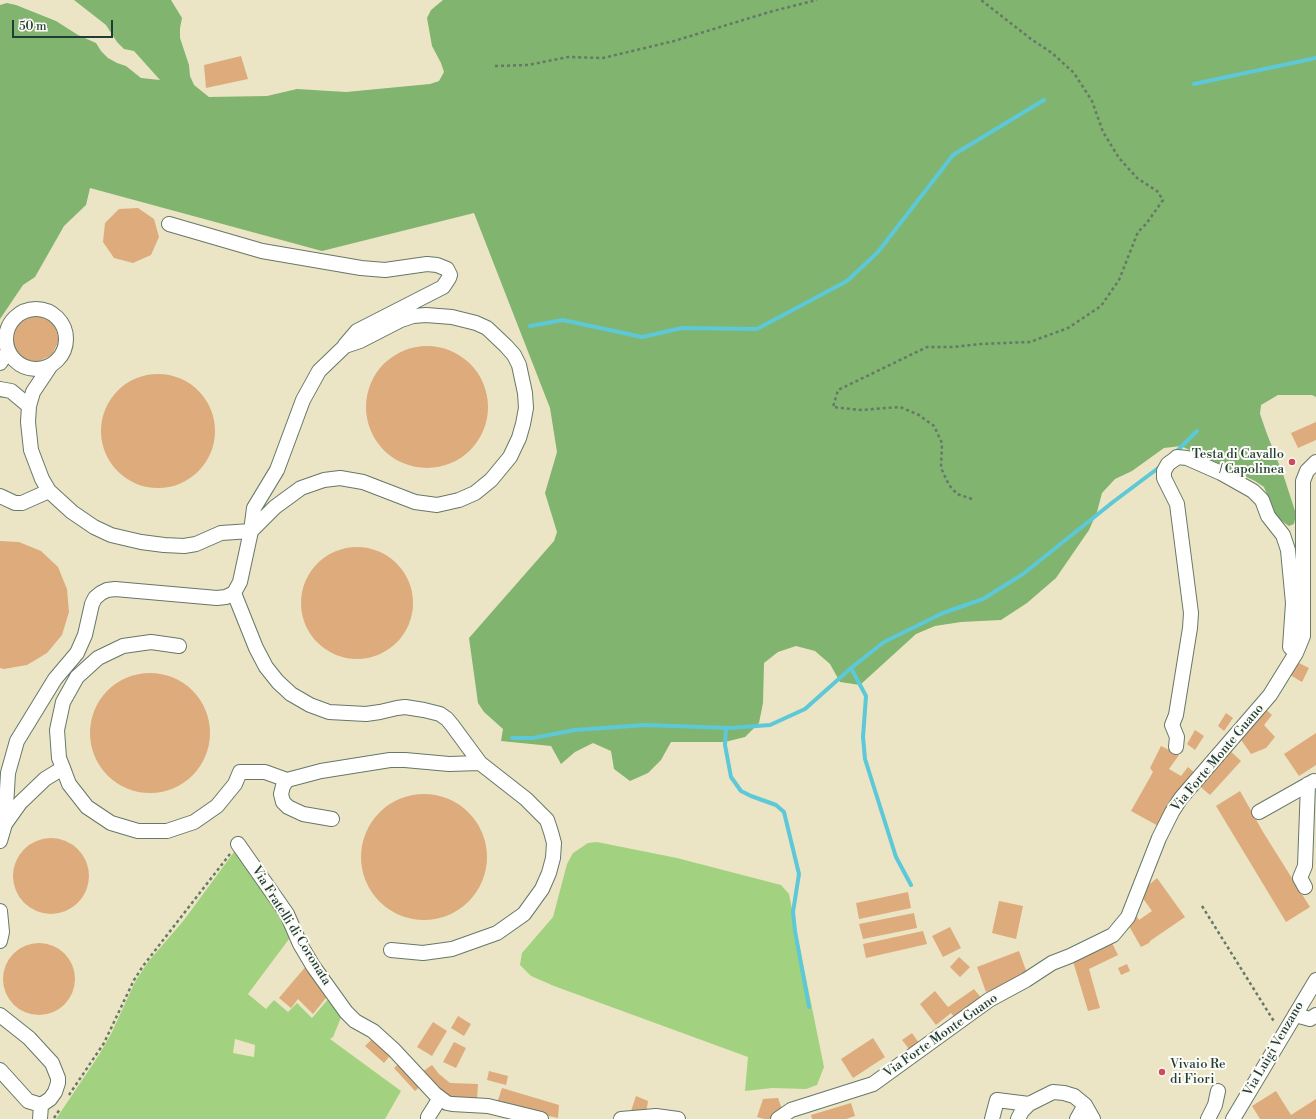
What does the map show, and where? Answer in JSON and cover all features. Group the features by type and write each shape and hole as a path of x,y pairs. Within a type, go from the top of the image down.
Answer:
{"street":[{"path":"0,841 5,824 8,773 17,742 55,679 77,653 85,635 92,604 95,598 107,590 115,588 216,598 226,597 234,593 240,582 251,531 254,508 278,470 303,400 319,371 345,346 357,331 443,287 450,275 447,269 438,265 427,264 385,270 361,268 262,251 169,224"},
{"path":"51,365 31,369 14,359 8,351 6,331 18,314 27,310 46,310 55,315 65,332 66,341 64,351 51,365 33,392 29,406 28,422 31,450 42,479 49,491 72,512 94,527 111,535 142,542 184,546 196,544 221,533 251,531 275,507 301,488 324,480 340,478 364,482 415,502 437,505 459,500 475,492 491,480 510,457 519,438 526,408 525,393 519,366 514,355 487,328 476,322 452,317 426,315 413,316 401,320 360,341 345,346"},
{"path":"0,363 8,351"},
{"path":"0,389 11,391 29,406"},
{"path":"1176,747 1177,738 1172,725 1176,715 1191,613 1177,504 1164,478 1164,471 1168,464 1175,458 1187,458 1221,473 1253,491 1262,500 1268,516 1284,535 1288,550 1293,603 1290,647 1296,653"},
{"name":"Via Forte Monte Guano","path":"778,1119 791,1110 873,1084 989,1000 1026,980 1052,963 1113,935 1128,917 1159,838 1172,812 1181,798 1270,695 1296,653 1303,636 1310,604 1303,481 1307,471 1316,462"},
{"path":"0,496 15,504 22,503 49,491"},
{"path":"234,593 254,643 266,667 278,682 291,694 310,705 330,712 366,714 405,707 433,712 447,719 480,763 526,799 547,820 554,843 553,858 549,873 542,889 524,914 497,933 470,943 436,952 423,953 391,950"},
{"path":"180,646 151,642 123,646 98,658 77,678 63,702 57,730 59,758 70,784 87,807 111,823 138,831 167,831 194,822 217,806 235,784 240,772 265,772 287,780 321,771 390,760 449,764 480,763"},
{"path":"5,824 13,811 28,795 45,779 63,768"},
{"path":"287,780 283,786 281,794 283,802 288,808 303,814 332,819"},
{"path":"1259,812 1312,782"},
{"path":"1305,887 1300,878 1305,866 1312,782"},
{"name":"Via Fratelli di Coronata","path":"238,844 287,914 300,944 313,966 346,1012 355,1021 373,1032 394,1050 429,1089 447,1103 488,1106 541,1119"},
{"path":"0,911 2,932 0,941"},
{"name":"Via Luigi Venzano","path":"1233,1119 1316,980"},
{"path":"0,1015 39,1048 52,1063 57,1073 58,1083 56,1092 50,1099 41,1105"},
{"path":"1295,1015 1310,1018 1316,1015"},
{"path":"0,1070 28,1101 41,1105"},
{"path":"1208,1119 1215,1105 1218,1091"},
{"path":"1018,1119 1022,1111 1029,1104 1053,1092 1074,1096 1085,1104 1093,1119"},
{"path":"428,1119 428,1116 440,1098"},
{"path":"992,1119 997,1100 1029,1104"},
{"path":"1077,1119 1085,1104"},
{"path":"40,1119 41,1105"},
{"path":"622,1119 656,1116 678,1119"}],"path":[{"path":"495,66 528,65 568,57 603,58 674,41 773,11 817,0"},
{"path":"972,499 957,494 949,485 941,468 942,443 934,426 919,415 900,407 860,410 833,407 838,390 927,347 953,347 980,344 1030,342 1068,328 1101,306 1119,280 1138,232 1146,224 1163,200 1157,191 1137,178 1119,158 1103,132 1092,101 1074,73 1052,53 1031,39 981,0"},
{"path":"66,1100 104,1043 134,980 143,966 182,917 227,856 238,844"},
{"path":"1202,906 1283,1035"},
{"path":"53,1119 62,1106"}],"green space":[{"path":"74,0 171,0 182,18 180,38 189,65 190,76 194,85 209,97 267,96 297,89 346,92 430,84 439,81 444,72 432,46 427,18 431,10 443,0 1316,0 1316,397 1312,395 1278,395 1261,405 1260,414 1284,477 1296,514 1294,524 1289,526 1276,517 1264,487 1255,481 1181,446 1164,448 1132,471 1115,479 1102,493 1097,512 1089,530 1056,578 1027,603 1001,620 961,622 935,626 916,634 860,685 840,682 830,664 815,651 796,646 778,652 764,663 763,703 759,723 745,737 725,742 671,742 661,760 648,773 630,781 614,769 611,751 593,743 575,752 561,764 551,746 501,741 503,729 484,712 478,703 469,638 554,541 557,532 545,493 557,452 550,408 474,213 322,251 90,188 86,205 64,226 35,277 23,285 0,319 0,5 7,3 16,5 56,21 78,35 96,43 108,58 126,66 141,78 160,80 134,51 124,49 117,42 106,25"},
{"path":"597,842 677,858 781,885 789,894 824,1067 817,1085 806,1089 772,1088 745,1091 748,1057 554,986 531,976 520,965 522,953 553,917 567,864 573,853 588,843"},
{"path":"237,850 244,856 292,935 248,994 266,1009 274,1000 288,1012 297,1003 312,1018 330,997 342,1015 333,1037 330,1039 401,1091 385,1119 56,1119 99,1055 111,1034 135,982 148,962 184,920","holes":["235,1039 255,1045 254,1057 233,1053"]}],"building":[{"path":"241,56 248,79 206,88 204,65"},
{"path":"138,208 154,219 159,237 151,255 133,263 114,258 103,242 105,223 119,209"},
{"path":"42,315 55,324 59,340 52,355 37,362 21,358 12,344 13,328 25,316"},
{"path":"427,346 450,350 461,356 470,364 478,373 484,384 488,407 484,430 478,441 470,450 461,458 450,464 427,468 404,464 393,458 384,450 376,441 370,430 366,407 370,384 376,373 384,364 393,356 404,350"},
{"path":"158,374 169,375 180,379 198,391 210,409 214,420 214,442 210,453 198,471 180,483 169,487 158,488 147,487 136,483 118,471 106,453 102,442 101,431 102,420 106,409 118,391 136,379 147,375"},
{"path":"1316,422 1316,440 1298,448 1291,433"},
{"path":"0,541 19,542 41,551 58,567 67,589 69,612 62,635 47,653 27,665 4,669 0,668"},
{"path":"357,547 368,548 378,552 388,557 396,564 403,572 408,582 412,592 412,614 408,624 403,634 396,642 388,649 378,654 368,658 357,659 346,658 336,654 326,649 318,642 311,634 306,624 302,614 301,603 302,592 306,582 311,572 318,564 326,557 336,552 346,548"},
{"path":"1297,662 1309,668 1302,682 1290,675"},
{"path":"150,673 173,677 193,690 206,710 210,733 206,756 193,776 173,789 150,793 127,789 107,776 94,756 90,733 94,710 107,690 127,677"},
{"path":"1263,707 1272,715 1264,725 1275,737 1266,748 1251,754 1239,737"},
{"path":"1226,713 1233,718 1224,731 1218,726"},
{"path":"1195,730 1204,736 1195,750 1187,744"},
{"path":"1316,733 1316,765 1299,776 1284,754"},
{"path":"1161,746 1179,755 1169,769 1181,776 1188,767 1197,775 1160,827 1131,811 1153,772 1150,768"},
{"path":"1228,749 1241,761 1210,795 1196,783"},
{"path":"1240,791 1263,832 1310,907 1286,922 1216,806"},
{"path":"424,794 448,799 459,805 472,817 482,833 487,857 482,881 476,892 464,905 448,915 424,920 400,915 389,909 376,897 366,881 361,857 366,833 372,822 384,809 400,799"},
{"path":"51,838 65,841 78,849 86,862 89,876 86,890 78,903 65,911 51,914 37,911 24,903 16,890 13,876 16,862 24,849 37,841"},
{"path":"1157,878 1185,917 1149,943 1141,947 1129,926 1131,925 1128,919 1133,911 1139,920 1152,911 1139,893"},
{"path":"908,892 911,908 859,919 856,903"},
{"path":"999,901 1023,906 1016,939 992,933"},
{"path":"914,913 917,928 863,939 859,924"},
{"path":"950,927 961,948 943,957 932,936"},
{"path":"923,931 927,944 866,958 863,944"},
{"path":"1110,939 1118,955 1089,969 1100,1008 1088,1011 1072,958"},
{"path":"39,943 59,949 69,959 75,979 69,999 59,1009 39,1015 19,1009 9,999 3,979 9,959 19,949"},
{"path":"1019,951 1028,976 986,992 977,967"},
{"path":"959,957 970,967 960,977 950,967"},
{"path":"1127,964 1130,971 1121,975 1118,968"},
{"path":"307,965 330,993 313,1014 298,999 291,1008 279,998"},
{"path":"974,989 982,999 955,1018 951,1013 936,1025 920,1004 935,991 948,1007"},
{"path":"458,1016 471,1024 464,1036 451,1028"},
{"path":"433,1022 447,1031 432,1056 417,1047"},
{"path":"912,1033 919,1043 909,1049 902,1040"},
{"path":"375,1036 393,1052 384,1063 365,1046"},
{"path":"873,1038 885,1057 853,1078 841,1059"},
{"path":"454,1042 466,1048 456,1068 443,1062"},
{"path":"401,1062 422,1085 415,1091 394,1068"},
{"path":"432,1065 439,1074 450,1083 478,1084 477,1099 447,1098 422,1072"},
{"path":"489,1071 508,1076 506,1085 487,1080"},
{"path":"502,1088 559,1105 558,1118 511,1108 497,1103"},
{"path":"1276,1091 1291,1115 1316,1099 1316,1119 1260,1119 1252,1106"},
{"path":"636,1096 648,1101 646,1114 630,1114"},
{"path":"778,1098 783,1112 772,1119 757,1117 763,1099"},
{"path":"851,1103 855,1116 846,1119 812,1119 811,1115"}],"waterway":[{"path":"1194,84 1316,58"},
{"path":"530,326 563,320 642,337 682,328 757,329 847,281 878,252 953,155 1044,100"},
{"path":"1175,453 1197,431"},
{"path":"512,738 533,738 575,730 645,725 730,728 770,725 805,709 851,668 884,642 943,613 983,599 1023,574 1113,502 1161,466"},
{"path":"851,668 866,696 863,737 865,759 896,857 911,885"},
{"path":"726,728 725,745 731,777 741,791 776,805 784,812 799,874 793,912 809,1007"}],"place":[{"name":"Testa di Cavallo / Capolinea","path":"1292,462"},
{"name":"Vivaio Re di Fiori","path":"1162,1072"}]}
